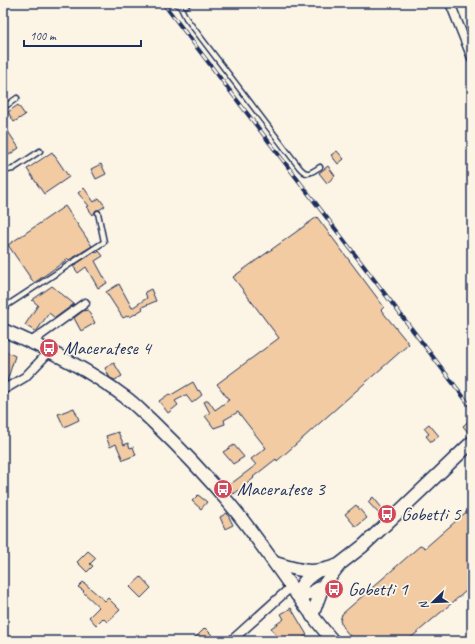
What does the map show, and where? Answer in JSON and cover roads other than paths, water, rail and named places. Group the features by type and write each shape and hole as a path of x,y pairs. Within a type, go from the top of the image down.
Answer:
{"main road":[{"path":"3,330 50,351 86,371 126,397 177,445 229,503 295,590 312,616 333,641"},
{"path":"312,616 323,586 340,564 363,546 472,442"},
{"path":"275,563 300,571 316,572"},
{"path":"295,590 316,572 340,564"},
{"path":"295,590 310,593 323,586"}],"street":[{"path":"450,3 472,58"},
{"path":"31,342 85,303"},
{"path":"3,390 25,377 50,351"},
{"path":"231,641 295,590"}],"lane":[{"path":"181,3 186,18 304,173 308,174 320,167"},
{"path":"3,108 17,98"},
{"path":"3,171 13,169 40,151"},
{"path":"3,308 104,242 98,214"}],"railway":[{"path":"163,3 472,408"}],"place":[{"name":"Maceratese 4","path":"49,348"},
{"name":"Maceratese 3","path":"223,489"},
{"name":"Gobetti 5","path":"387,514"},
{"name":"Gobetti 1","path":"334,589"}]}
